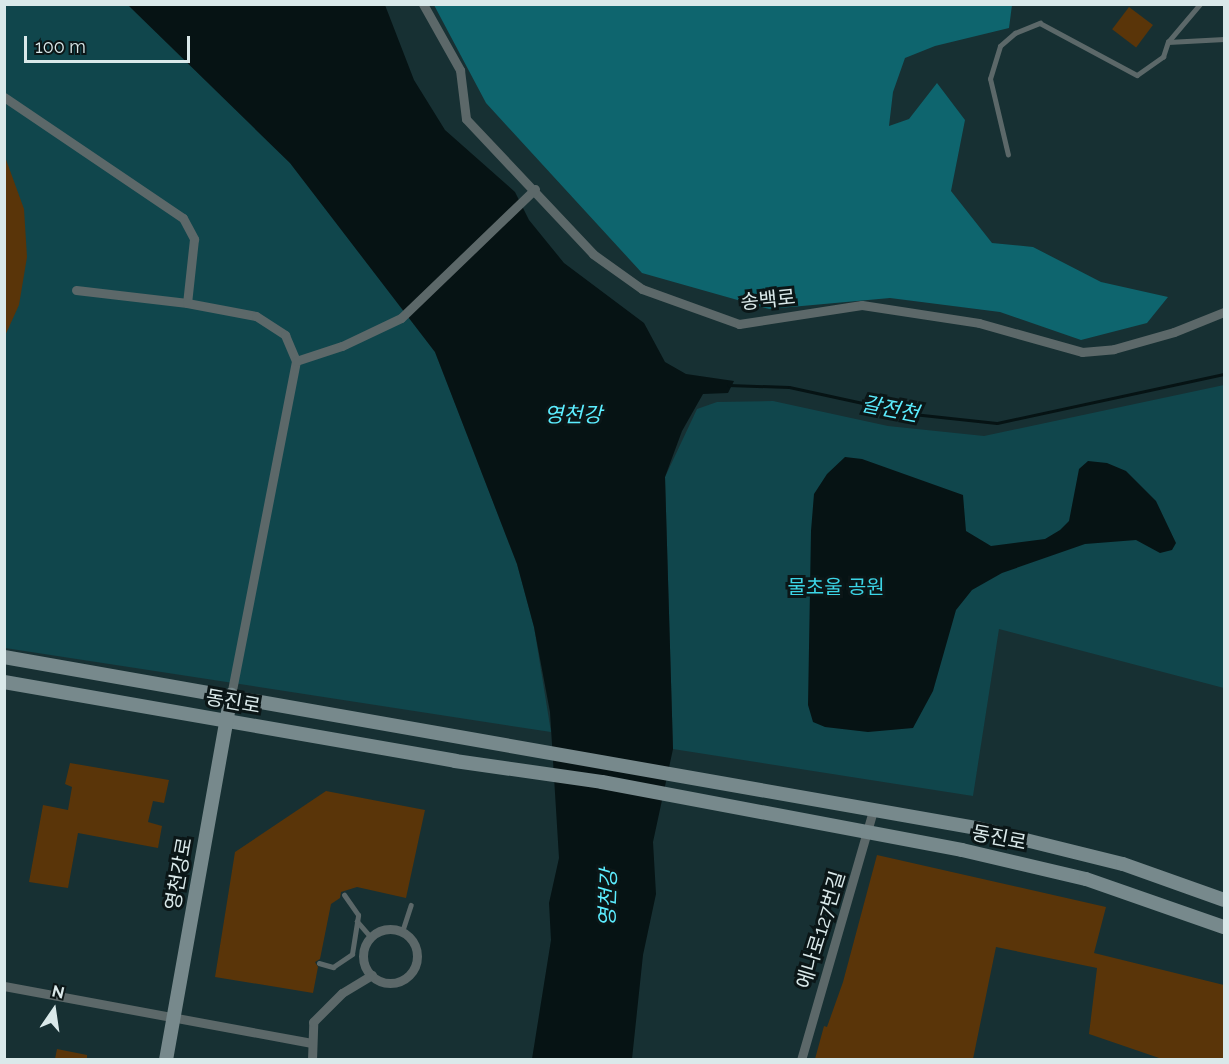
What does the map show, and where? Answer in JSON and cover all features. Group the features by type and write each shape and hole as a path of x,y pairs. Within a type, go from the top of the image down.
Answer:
{"street":[{"name":"송백로","path":"423,4 460,70 466,119 535,189 593,254 642,289 739,324 862,305 979,322 1082,352 1114,349 1164,335 1224,312"},
{"path":"4,97 183,218 194,239 187,303"},
{"path":"296,361 342,346 401,318 535,189"},
{"path":"76,290 187,303 256,316 285,335 296,361 231,695"},
{"name":"동진로","path":"4,657 231,695 873,810 1057,846 1224,900"},
{"name":"동진로","path":"4,682 455,761 759,811 1086,879 1224,927"},
{"name":"영천강로","path":"166,1059 231,695"},
{"name":"에나로127번길","path":"801,1059 873,810"},
{"path":"386,930 402,932 415,945 416,963 412,971 398,982 388,983 372,975 363,952 371,937 386,930"},
{"path":"312,1059 313,1022 342,993 372,975"},
{"path":"4,986 312,1043"}],"lane":[{"path":"1008,155 990,79 1000,46 1015,33 1040,23 1137,75 1163,57 1168,42 1200,4"},
{"path":"1168,42 1224,39"},
{"path":"319,963 333,967 348,959 357,921 355,906 344,895"},
{"path":"402,932 411,905"},
{"path":"357,921 371,937"}],"green space":[{"path":"5,5 128,5 290,163 435,352 517,564 534,627 551,732 5,648"},
{"name":"물초울 공원","path":"1224,385 1224,688 999,629 973,796 673,749 665,477 697,409 717,402 773,401 888,426 984,436"}],"shaded area":[{"path":"434,5 1012,5 1009,28 935,46 905,58 893,92 889,126 909,119 937,83 965,120 951,191 992,243 1033,247 1101,282 1168,297 1147,323 1081,340 1000,312 890,298 769,309 642,273 486,103"}],"water":[{"name":"영천강","path":"128,5 385,5 414,80 445,130 515,192 529,220 564,263 644,323 665,362 686,374 734,381 728,393 703,394 682,431 665,477 673,749 653,842 656,894 643,955 632,1059 532,1059 551,940 549,903 559,858 550,712 534,627 517,564 435,352 290,163"},
{"path":"845,457 862,459 963,495 966,531 991,546 1045,539 1060,530 1069,521 1079,469 1088,461 1107,463 1126,471 1156,501 1176,543 1172,550 1160,553 1136,540 1085,544 1002,573 972,590 956,610 933,691 913,728 868,732 825,727 813,722 808,705 811,531 814,494 827,474"}],"building":[{"path":"1129,7 1153,25 1136,47 1112,29"},
{"path":"4,154 24,209 27,257 19,305 4,338"},
{"path":"70,763 169,780 164,803 153,801 148,822 162,826 158,848 78,833 68,888 29,882 43,805 68,810 72,787 65,784"},
{"path":"326,791 425,810 406,898 357,887 341,892 340,898 331,904 320,959 315,962 318,967 313,993 215,977 235,852"},
{"path":"877,855 1106,907 1094,953 1224,985 1224,1059 1162,1059 1089,1034 1097,968 996,947 973,1059 815,1059 824,1026 827,1027 843,982"},
{"path":"57,1049 87,1055 87,1059 55,1059"}],"waterway":[{"name":"갈전천","path":"728,385 789,387 913,414 997,423 1224,374"}]}
